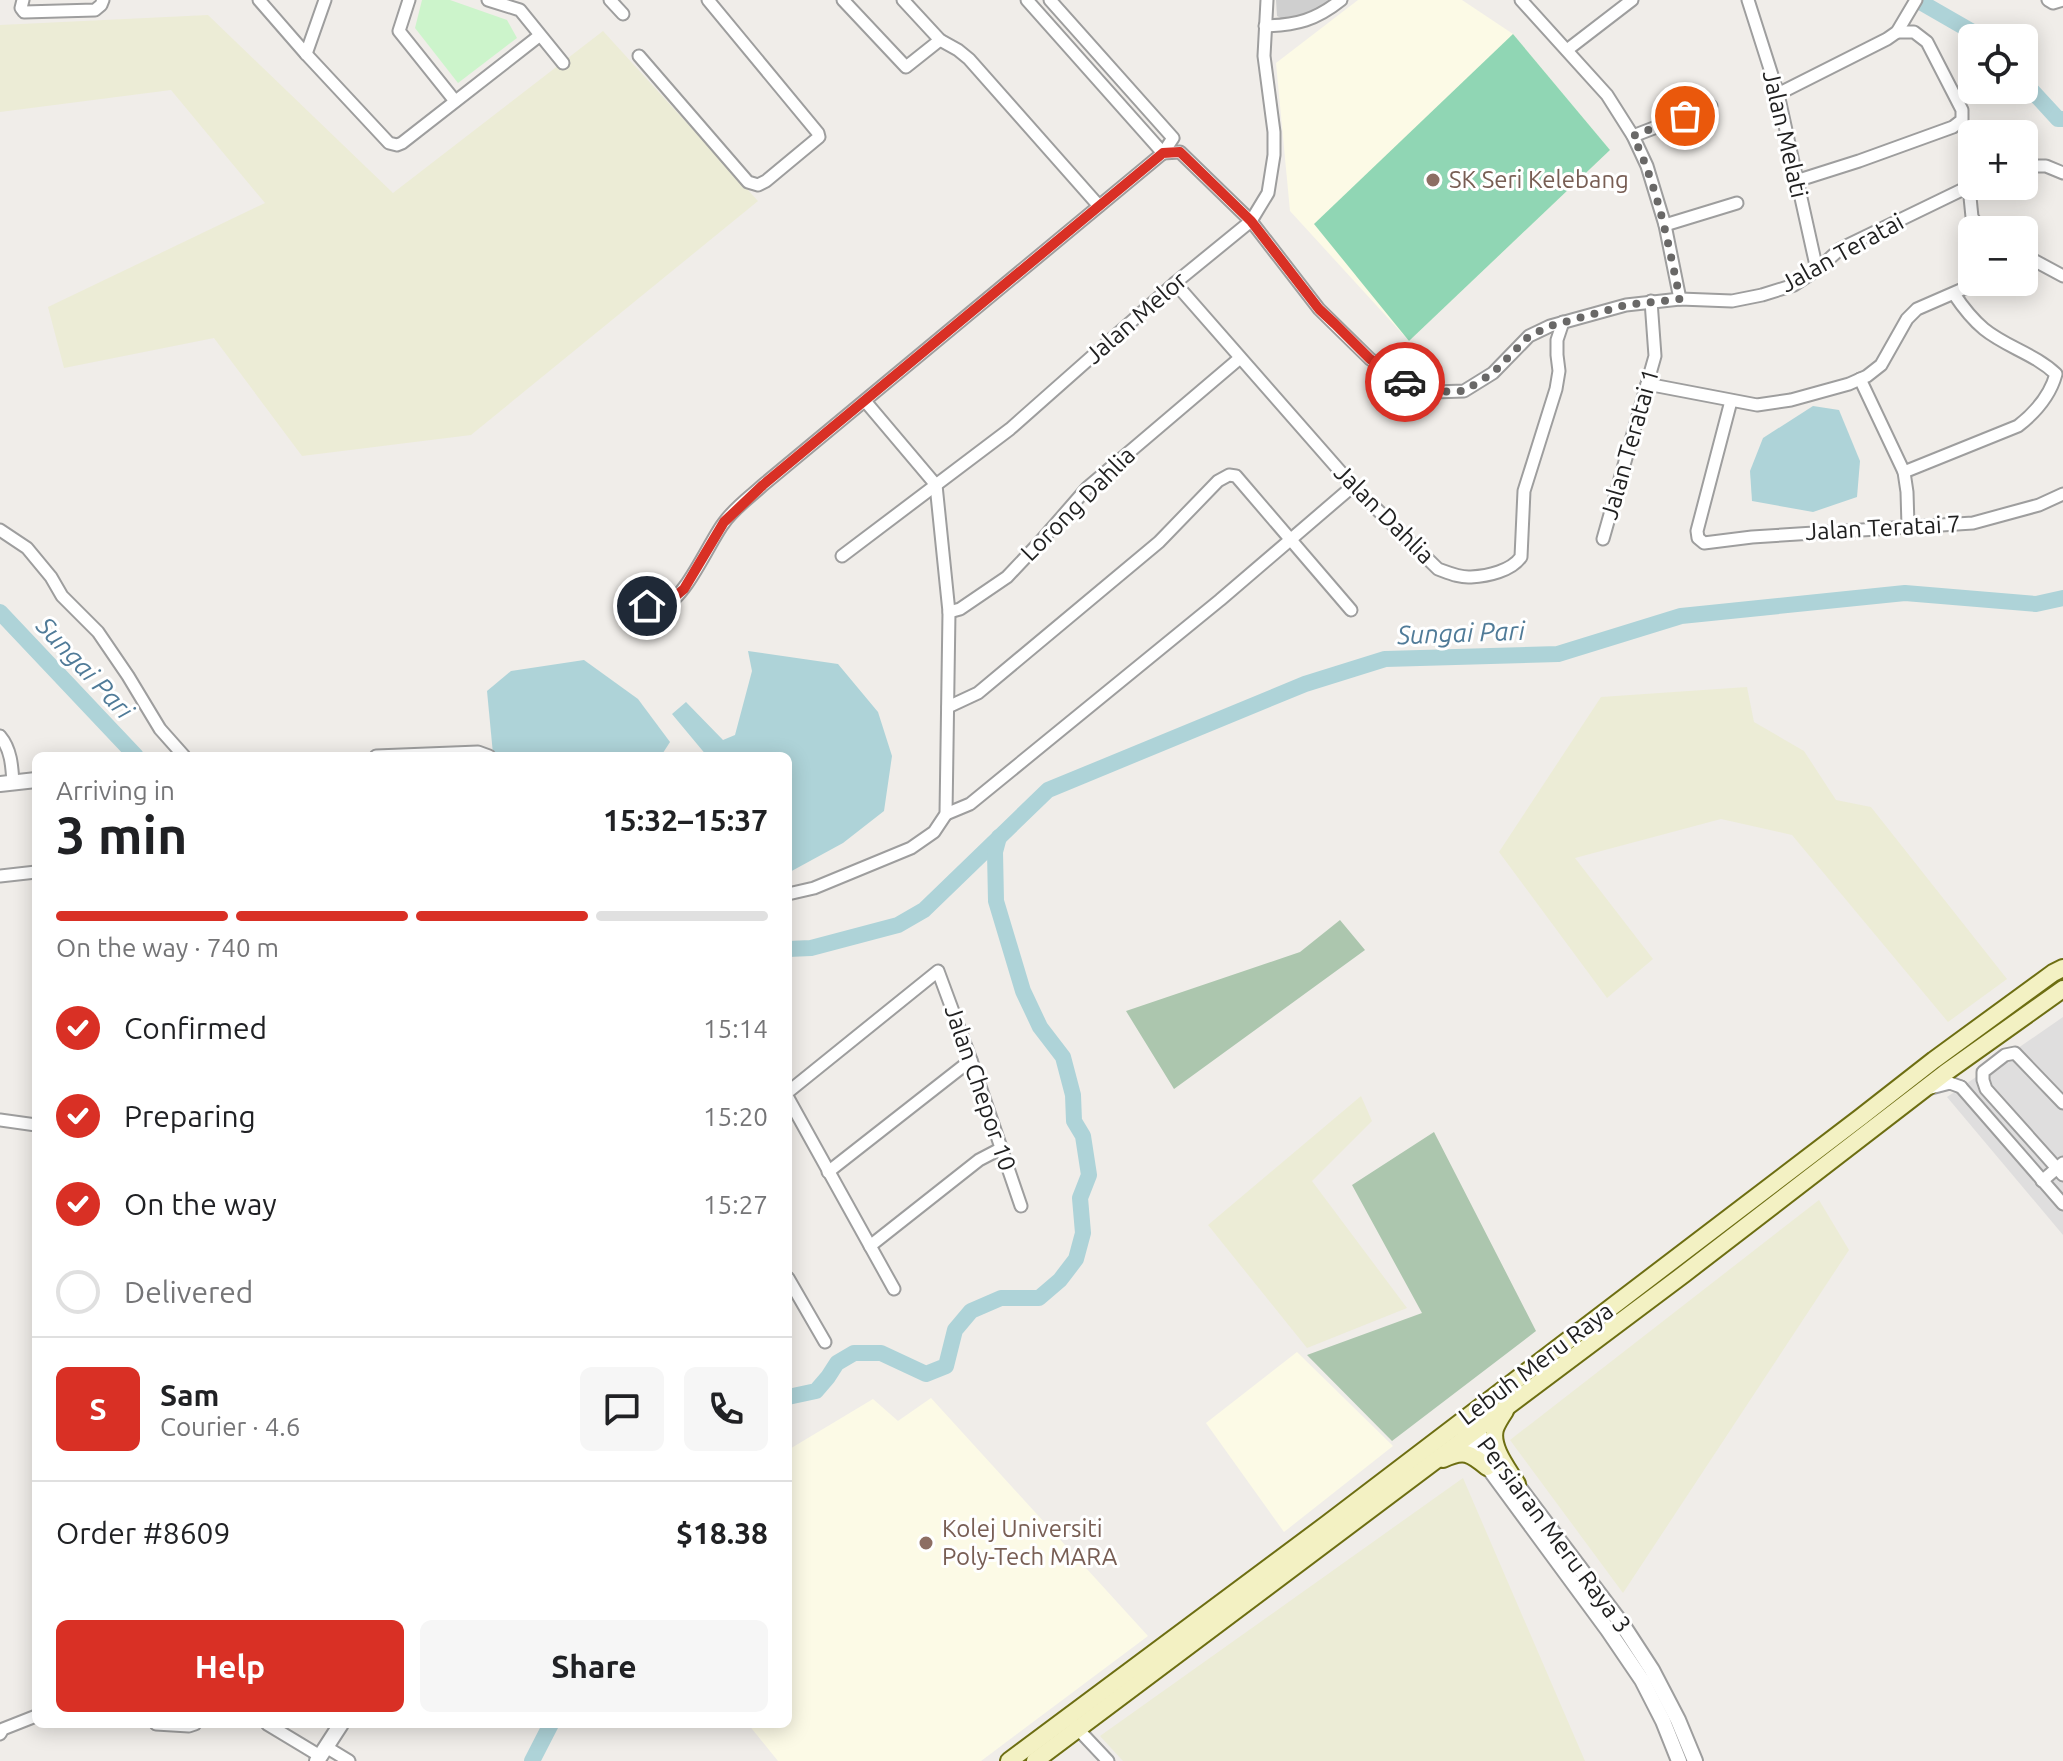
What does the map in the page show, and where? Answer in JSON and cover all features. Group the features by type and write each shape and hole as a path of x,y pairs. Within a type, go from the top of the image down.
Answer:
{"main road":[{"name":"Lebuh Meru Raya","path":"1035,1761 1072,1722 1327,1524 1467,1429 1934,1060 2063,968"},
{"name":"Lebuh Meru Raya","path":"1009,1761 1072,1722 1424,1469 1467,1429 1507,1406 1919,1093 2063,989"},
{"path":"1507,1406 1494,1436 1517,1484"},
{"path":"1424,1469 1458,1453 1468,1454 1487,1467"}],"street":[{"path":"23,0 21,8 24,12 95,10 103,0"},
{"path":"259,0 393,145 400,144 539,36"},
{"path":"306,54 325,0"},
{"path":"409,0 399,31 455,101"},
{"path":"488,0 520,10 563,63"},
{"path":"610,0 623,14"},
{"path":"639,56 748,182 758,185 766,181 819,134 708,0"},
{"path":"843,0 903,65 910,66 940,40"},
{"path":"903,0 940,40 969,59 1099,206"},
{"path":"1027,0 1163,153"},
{"path":"622,599 647,606 665,605 684,589 724,522 733,513 1163,153 1173,138 1050,0"},
{"name":"Jalan Melor","path":"842,556 1010,429 1175,283 1251,221 1268,193 1274,155 1264,56 1267,0"},
{"path":"1265,26 1291,25 1323,14 1341,0"},
{"path":"1567,50 1632,0"},
{"name":"Jalan Melati","path":"1748,0 1778,94 1817,270"},
{"path":"2048,0 2053,3 2063,0"},
{"path":"1523,1 1607,95 1633,136 1647,166 1665,225 1680,299"},
{"path":"1778,94 1887,39 1897,32 1914,3"},
{"path":"1796,181 1953,127 1962,120 1962,110 1927,42 1914,32 1897,32"},
{"path":"1633,136 1711,106"},
{"name":"Jalan Teratai","path":"1163,153 1180,152 1251,221 1319,309 1370,359 1401,381 1434,392 1464,391 1493,373 1529,336 1563,322 1626,305 1680,299 1732,301 1794,285 1840,249 1958,192"},
{"path":"2038,166 2063,173"},
{"path":"1665,225 1737,203"},
{"path":"2038,263 2063,276"},
{"name":"Jalan Dahlia","path":"1175,283 1353,486 1438,569 1471,577 1505,570 1521,557 1524,491 1556,389 1559,371 1557,340 1563,322"},
{"path":"1647,384 1757,405 1791,400 1849,384 1881,365 1907,319 1917,309 1958,292"},
{"path":"1904,472 2018,426 2034,414 2059,376 2046,364 1983,328 1954,294"},
{"name":"Jalan Teratai 1","path":"1603,539 1655,356 1651,301"},
{"name":"Lorong Dahlia","path":"949,612 960,609 1007,577 1087,488 1240,358"},
{"path":"1860,379 1904,472 1908,526"},
{"path":"792,893 814,888 911,848 934,832 946,814 949,612 936,485 865,401"},
{"name":"Jalan Teratai 7","path":"1731,401 1697,531 1699,540 1706,543 1752,537 1973,523 2039,505 2063,494"},
{"path":"948,707 978,693 1159,542 1218,481 1229,475 1236,476 1351,610"},
{"path":"946,814 970,804 1278,552 1353,486"},
{"path":"0,530 27,548 62,596 98,632 160,729 180,752"},
{"path":"0,736 11,759 7,783 32,780"},
{"path":"0,876 32,872"},
{"name":"Jalan Chepor 10","path":"792,1089 938,971 1021,1206"},
{"path":"1961,1087 1962,1075 1978,1049"},
{"path":"2042,1181 2061,1169 1986,1089 1983,1072 2005,1055 2015,1053 2063,1103"},
{"path":"828,1172 971,1060"},
{"path":"1919,1093 1950,1083 1961,1087 2063,1204"},
{"path":"792,1105 894,1289"},
{"path":"0,1120 32,1124"},
{"path":"870,1246 979,1160 1000,1149"},
{"path":"792,1285 825,1342"},
{"name":"Persiaran Meru Raya 3","path":"1467,1429 1487,1467 1642,1680 1679,1761"},
{"name":"Persiaran Meru Raya 3","path":"1467,1429 1517,1484 1624,1627 1678,1720 1695,1761"},
{"path":"1,1729 32,1717"},
{"path":"1072,1722 1108,1761"},
{"path":"274,1728 321,1755 349,1761"},
{"path":"321,1755 338,1728"}],"shaded area":[{"path":"1276,0 1331,0 1321,8 1285,20 1277,16"},
{"name":"SK Seri Kelebang","path":"1358,0 1462,0 1513,34 1610,150 1409,341 1290,211 1276,63"},
{"path":"2063,1017 2063,1235 1947,1097"},
{"path":"1297,1352 1393,1446 1284,1532 1206,1423"},
{"name":"Kolej Universiti Poly-Tech MARA","path":"931,1398 1148,1636 981,1761 778,1761 751,1728 792,1728 792,1448 873,1399 898,1421"}],"green space":[{"path":"422,0 450,0 507,20 517,38 458,83 415,28"},
{"path":"208,15 393,193 603,31 758,201 471,435 302,456 214,338 64,368 48,307 265,203 171,90 0,112 0,25"},
{"path":"1513,34 1610,150 1409,341 1314,224"},
{"path":"1747,687 1754,722 1804,751 1836,800 1871,807 2007,979 1948,1022 1792,835 1721,819 1575,858 1653,959 1607,998 1499,852 1601,697"},
{"path":"1340,920 1365,950 1174,1089 1126,1011 1300,952"},
{"path":"1361,1096 1372,1121 1312,1181 1407,1308 1307,1348 1208,1225"},
{"path":"1434,1132 1536,1331 1392,1441 1307,1355 1422,1313 1352,1185"},
{"path":"1819,1200 1849,1250 1623,1593 1510,1440"},
{"path":"1463,1478 1585,1761 1123,1761 1100,1736"}],"water":[{"path":"1813,406 1839,410 1860,461 1857,497 1813,512 1752,501 1750,471 1763,438"},
{"path":"748,651 838,664 878,712 892,756 884,811 843,843 792,871 792,752 704,752 672,714 686,702 723,740 735,735 752,671"},
{"path":"584,660 638,699 670,742 664,752 493,752 487,691 511,671"}],"waterway":[{"path":"1917,0 1959,24"},
{"path":"2038,97 2058,119 2063,119"},
{"name":"Sungai Pari","path":"792,949 811,948 898,925 924,910 1048,790 1305,684 1385,659 1558,654 1681,616 1905,593 2036,604 2063,598"},
{"name":"Sungai Pari","path":"0,612 132,752"},
{"path":"792,1396 816,1391 837,1363 854,1353 881,1353 926,1374 946,1366 955,1330 971,1311 1001,1298 1039,1298 1060,1280 1076,1259 1083,1233 1080,1198 1089,1175 1083,1136 1074,1121 1073,1095 1063,1057 1040,1027 1023,991 996,901 995,852 999,837"},
{"path":"532,1761 549,1728"}],"way so far":[{"path":"1405,382 1434,392 1464,391 1493,373 1529,336 1550,326 1626,305 1680,299 1665,225 1647,166 1633,136 1685,116"}],"place":[{"name":"SK Seri Kelebang","path":"1433,180"},
{"name":"Kolej Universiti Poly-Tech MARA","path":"926,1543"}],"route":[{"path":"647,606 665,605 684,589 724,522 763,485 1163,153 1180,152 1251,221 1319,309 1370,359 1405,382"}]}
